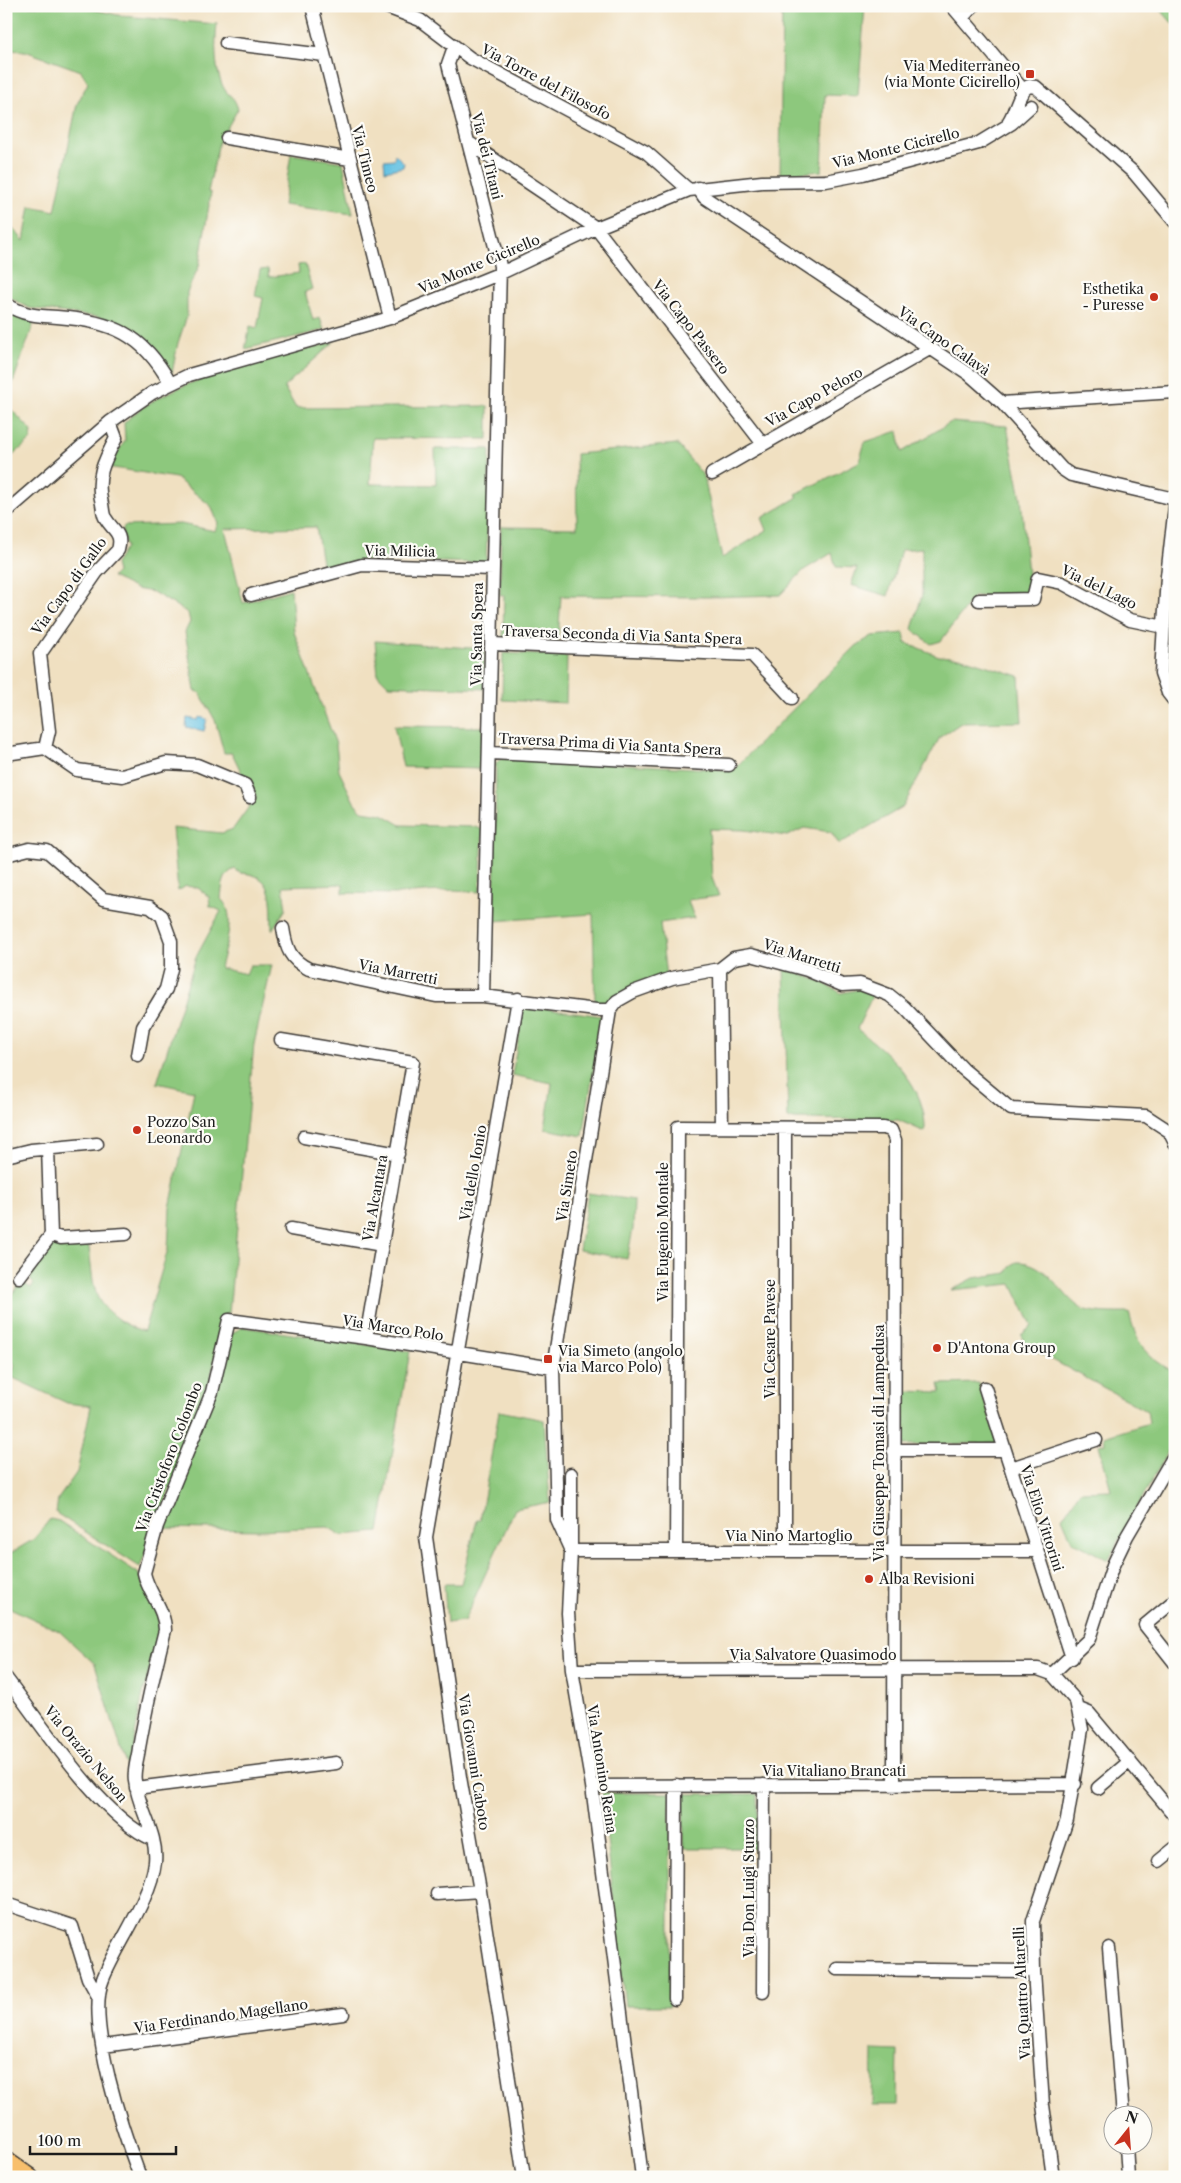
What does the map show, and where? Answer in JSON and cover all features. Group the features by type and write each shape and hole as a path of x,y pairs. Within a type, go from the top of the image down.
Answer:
{"main road":[{"path":"6,2160 30,2177"}],"street":[{"name":"Via Timeo","path":"312,6 390,318"},
{"name":"Via Torre del Filosofo","path":"384,6 420,20 470,58 646,152 693,189"},
{"path":"952,6 1019,85 1024,103 1050,107 1064,113"},
{"path":"963,17 973,6"},
{"path":"226,43 324,54"},
{"name":"Via dei Titani","path":"454,47 448,64 501,273"},
{"path":"992,53 1037,88 1134,173 1175,222"},
{"path":"1001,131 1014,112 1021,95 1029,86 1037,88 1041,96 1033,105"},
{"name":"Via Monte Cicirello","path":"6,512 110,422 170,383 208,368 390,318 501,273 596,228 693,189 762,182 826,180 863,174 979,143 1001,131 1033,105"},
{"path":"227,138 350,159"},
{"name":"Via Capo Passero","path":"468,142 596,228 763,444"},
{"path":"477,178 495,160"},
{"name":"Via Capo Calavà","path":"693,189 969,374 1002,403 1062,469 1071,475 1175,499"},
{"name":"Via Santa Spera","path":"483,996 501,273"},
{"path":"6,304 26,314 101,323 132,337 160,364 170,383"},
{"name":"Via Capo Peloro","path":"712,474 931,348"},
{"path":"1002,403 1175,392"},
{"name":"Via Capo di Gallo","path":"45,748 49,731 40,654 97,572 118,550 120,545 115,527 106,519 99,494 98,480 102,465 116,438 110,422"},
{"path":"1175,506 1161,673 1168,693 1175,702"},
{"name":"Via Milicia","path":"251,595 362,565 493,569"},
{"name":"Via del Lago","path":"979,600 1033,599 1038,578 1062,583 1130,620 1164,627"},
{"name":"Traversa Seconda di Via Santa Spera","path":"492,644 752,655 792,698"},
{"path":"6,754 45,748 76,770 122,776 166,763 197,765 245,785 250,797"},
{"name":"Traversa Prima di Via Santa Spera","path":"490,753 728,765"},
{"path":"6,855 29,849 47,851 103,899 150,907 162,916 171,941 171,969 166,990 143,1027 138,1055"},
{"name":"Via Marretti","path":"283,928 285,945 290,955 299,964 309,969 436,996 483,996 610,1010 617,1001 632,992 672,978 720,969 734,958 751,956 806,970 842,985 860,984 890,995 904,1007 963,1069 1011,1109 1146,1116 1169,1131 1175,1143"},
{"path":"720,969 722,1127"},
{"name":"Via dello Ionio","path":"456,1352 518,999"},
{"name":"Via Simeto","path":"552,1368 610,1010"},
{"name":"Via Alcantara","path":"281,1040 413,1062 366,1338"},
{"name":"Via Eugenio Montale","path":"676,1551 678,1127 883,1128 891,1130"},
{"name":"Via Cesare Pavese","path":"785,1128 785,1551"},
{"name":"Via Giuseppe Tomasi di Lampedusa","path":"891,1130 895,1140 893,1450 894,1786"},
{"path":"304,1137 398,1154"},
{"path":"6,1156 31,1150 97,1144"},
{"path":"19,1277 51,1235 48,1148"},
{"path":"292,1229 382,1245"},
{"path":"51,1235 61,1238 126,1234"},
{"name":"Via Marco Polo","path":"229,1320 366,1338 552,1368"},
{"name":"Via Cristoforo Colombo","path":"140,2177 116,2103 103,2046 98,1996 102,1980 150,1881 155,1862 152,1839 134,1780 148,1697 165,1630 165,1620 145,1581 144,1573 157,1526 212,1392 229,1320"},
{"name":"Via Giovanni Caboto","path":"456,1352 426,1537 460,1777 480,1891 524,2177"},
{"name":"Via Antonino Reina","path":"552,1368 557,1520 571,1551 568,1613 572,1670 592,1786 642,2177"},
{"name":"Via Elio Vittorini","path":"985,1388 1072,1658"},
{"path":"1011,1468 1096,1440"},
{"path":"893,1450 1005,1450"},
{"path":"1052,1674 1072,1658 1089,1639 1113,1565 1127,1536 1175,1454"},
{"path":"571,1551 572,1474"},
{"name":"Via Nino Martoglio","path":"571,1551 1037,1551"},
{"path":"1175,1600 1145,1625 1175,1663"},
{"name":"Via Salvatore Quasimodo","path":"572,1670 1038,1669 1052,1674"},
{"name":"Via Quattro Altarelli","path":"1052,1674 1076,1701 1082,1728 1075,1784 1067,1820 1033,1921 1034,1971 1043,2105 1053,2177"},
{"name":"Via Orazio Nelson","path":"6,1678 104,1802 131,1828 152,1839"},
{"path":"1079,1709 1089,1713 1175,1816"},
{"path":"1098,1788 1130,1761"},
{"path":"136,1788 336,1763"},
{"name":"Via Vitaliano Brancati","path":"592,1786 1075,1784"},
{"path":"675,1999 676,1785"},
{"name":"Via Don Luigi Sturzo","path":"763,1992 764,1785"},
{"path":"1159,1861 1175,1848"},
{"path":"437,1894 480,1891"},
{"path":"6,1904 72,1926 88,1978 98,1996"},
{"path":"1109,1948 1122,2106"},
{"path":"837,1969 1034,1971"},
{"name":"Via Ferdinando Magellano","path":"103,2046 343,2014"},
{"path":"1127,2156 1128,2177"}],"green space":[{"path":"6,6 78,6 122,16 217,24 216,49 219,75 221,83 234,99 238,109 219,142 208,192 211,193 199,266 187,292 187,316 178,343 172,373 156,348 140,334 98,317 29,308 6,295 6,220 24,241 30,206 55,211 77,104 88,83 81,71 25,51 6,50"},
{"path":"782,6 865,6 858,96 825,95 822,171 780,175"},
{"path":"1157,6 1175,6 1175,26"},
{"path":"291,154 343,162 353,214 283,205"},
{"path":"305,264 312,289 305,292 313,320 320,318 324,330 245,349 250,326 257,328 263,298 255,296 260,270 268,269 269,277 299,273 298,265"},
{"path":"6,309 34,323 6,402"},
{"path":"334,342 284,387 296,408 488,406 488,439 373,438 370,484 436,485 435,449 490,449 486,563 363,560 323,569 316,527 225,529 243,603 291,589 294,632 336,744 339,771 354,802 362,811 382,814 401,825 476,827 483,830 480,892 454,890 397,894 343,893 343,884 283,886 286,909 272,930 271,900 266,884 260,878 240,873 235,869 226,877 221,899 229,913 229,922 227,942 220,968 246,974 250,965 272,965 254,1044 229,1313 226,1313 207,1393 140,1567 56,1513 58,1499 77,1472 91,1406 67,1403 11,1377 15,1365 6,1354 6,1304 21,1282 31,1288 34,1284 31,1281 30,1272 51,1243 88,1242 93,1281 99,1300 116,1318 144,1331 168,1249 170,1208 194,1091 157,1083 196,957 221,911 210,906 209,897 198,888 186,886 178,891 172,828 222,833 233,829 256,797 252,784 243,776 232,753 224,753 215,720 200,693 195,691 185,632 190,622 188,613 153,592 136,589 112,577 117,572 115,564 126,547 122,532 124,526 181,524 215,531 218,523 211,506 176,478 107,467 125,441 124,423 143,407 194,382 223,372"},
{"path":"6,404 32,431 31,440 6,461"},
{"path":"951,422 1007,426 1021,498 1030,596 974,596 941,641 931,644 912,629 922,595 922,548 901,550 888,596 851,585 857,568 836,567 832,553 804,570 780,595 708,597 561,596 558,640 503,638 504,595 500,595 501,527 577,528 576,454 677,444 702,474 722,558 767,530 762,518 798,497 796,494 859,462 865,442 898,431 902,452"},
{"path":"904,633 906,643 939,656 962,658 1019,676 1022,722 961,723 940,737 903,807 839,844 831,832 804,828 787,836 744,830 709,829 712,878 719,896 688,900 694,918 660,923 666,977 623,993 605,1004 595,1003 593,914 494,921 496,763 502,758 733,770 856,646 872,636"},
{"path":"375,641 484,649 485,689 388,685 378,675"},
{"path":"503,653 567,656 566,703 502,700"},
{"path":"394,726 484,727 483,769 403,767"},
{"path":"784,968 822,982 841,993 860,989 874,992 857,1029 894,1060 913,1086 920,1100 924,1115 925,1132 898,1120 788,1119"},
{"path":"524,1005 602,1016 583,1136 545,1129 552,1083 512,1075"},
{"path":"588,1193 634,1200 633,1229 627,1259 579,1250"},
{"path":"1017,1262 1036,1266 1083,1309 1103,1313 1129,1313 1136,1335 1144,1349 1156,1361 1175,1373 1175,1439 1108,1560 1072,1541 1062,1518 1080,1491 1111,1490 1099,1445 1105,1443 1104,1437 1149,1423 1147,1411 1025,1345 1021,1335 1032,1326 1012,1284 951,1290 974,1278 1007,1273 1010,1266"},
{"path":"243,1327 410,1351 379,1532 341,1535 328,1527 259,1530 162,1528 232,1333"},
{"path":"979,1383 998,1443 903,1445 901,1442 900,1391 941,1392 939,1384"},
{"path":"499,1411 544,1420 550,1502 515,1509 464,1621 447,1623 444,1584 461,1584 477,1520 480,1520"},
{"path":"50,1519 59,1521 138,1573 158,1613 159,1633 142,1698 128,1772 95,1664 59,1631 6,1606 6,1556 34,1539"},
{"path":"602,1793 670,1793 670,2006 625,2006"},
{"path":"683,1794 757,1794 758,1848 684,1848"},
{"path":"873,2050 898,2051 897,2105 872,2105"}],"water":[{"path":"395,154 404,163 403,167 385,171 384,160 394,159"},
{"path":"199,717 207,719 204,731 186,727 187,718 198,720"}],"place":[{"name":"Via Mediterraneo (via Monte Cicirello)","path":"1030,74"},
{"name":"Esthetika - Puresse","path":"1154,297"},
{"name":"Pozzo San Leonardo","path":"137,1130"},
{"name":"D'Antona Group","path":"937,1348"},
{"name":"Via Simeto (angolo via Marco Polo)","path":"548,1359"},
{"name":"Alba Revisioni","path":"869,1579"}]}
